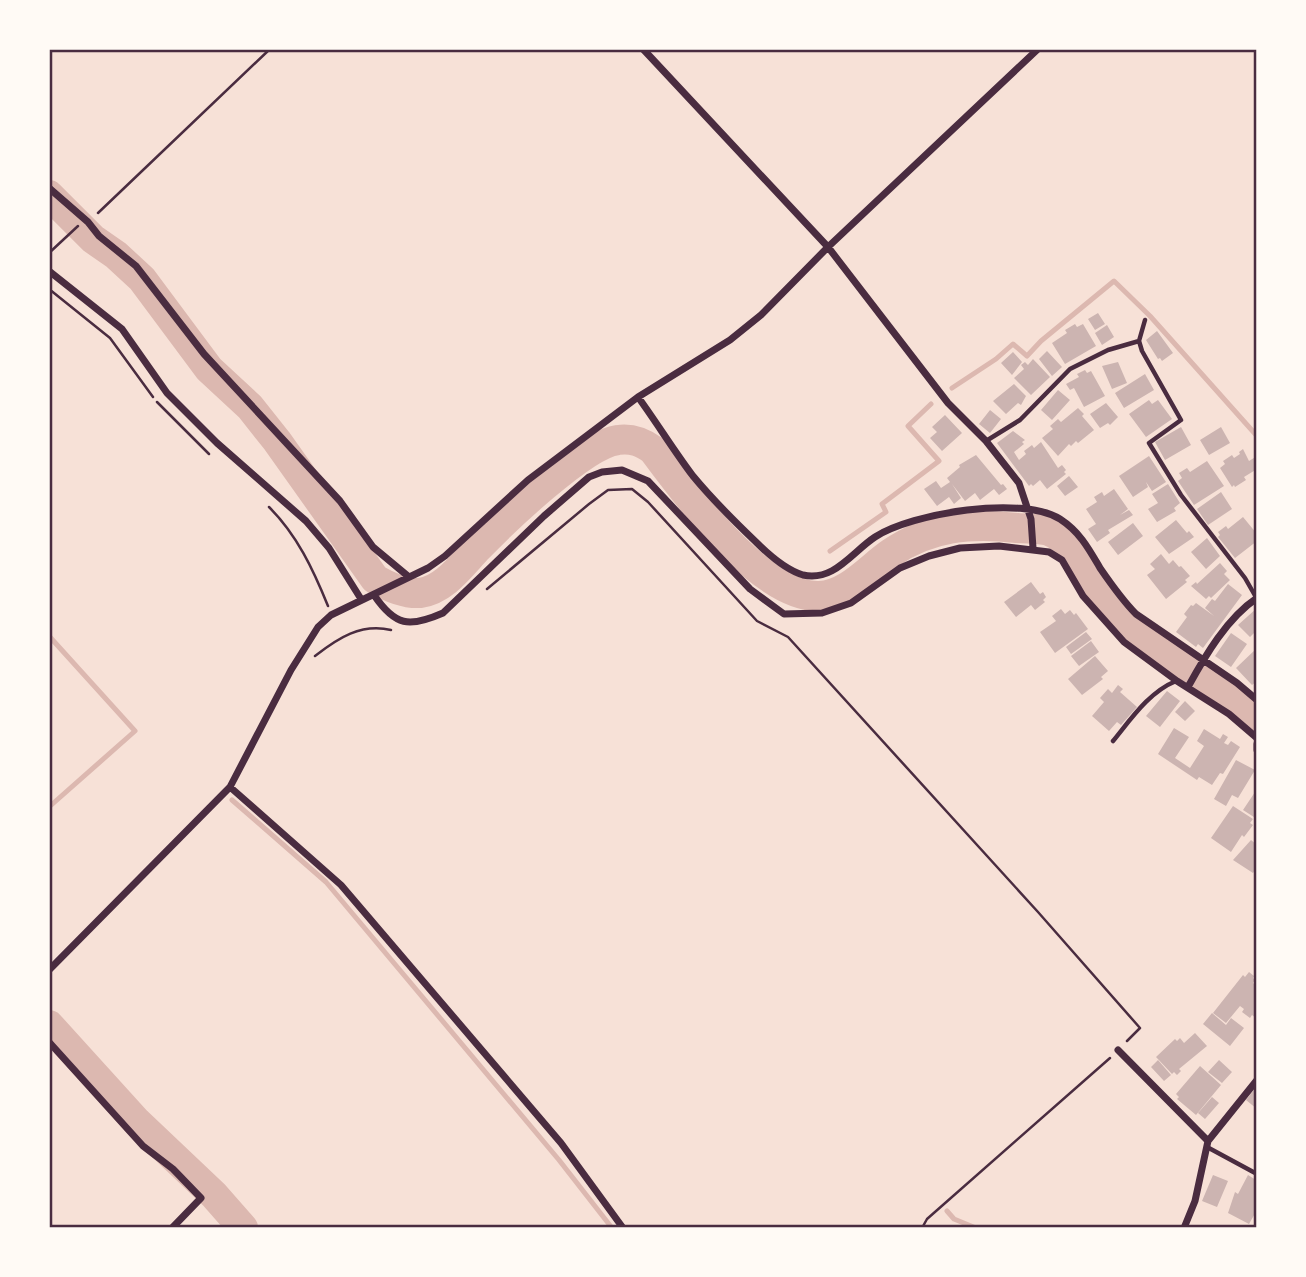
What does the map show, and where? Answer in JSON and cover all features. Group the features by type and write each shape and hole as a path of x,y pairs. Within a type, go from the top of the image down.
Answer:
{"street":[{"path":"643,49 828,247 948,402 986,441 1019,483 1031,519 1033,548"},
{"path":"49,970 230,788 290,670 318,627 331,615 409,577 445,556 528,480 638,397 730,340 761,315 828,247 1038,49"},
{"path":"49,188 88,222 99,236 136,266 204,354 340,501 373,547 409,577"},
{"path":"49,271 122,328 167,393 217,443 306,521 328,548 362,599"},
{"path":"638,397 693,475 730,517 763,548 801,574 819,577 831,573 877,536 934,517 991,507 1027,508 1058,518 1072,528 1087,543 1123,600 1136,614 1237,683 1257,700"},
{"path":"374,595 387,614 404,622 421,622 443,613 544,516 589,477 612,470 633,473 648,481 750,589 784,614 822,613 851,603 900,568 929,556 960,548 999,546 1049,552 1062,561 1083,596 1124,642 1229,715 1257,738"},
{"path":"1188,687 1228,627 1257,598"},
{"path":"1257,744 1257,750"},
{"path":"230,788 341,885 561,1143 624,1228"},
{"path":"49,1042 143,1146 173,1169 201,1198 172,1228"},
{"path":"1118,1050 1207,1144"},
{"path":"1184,1228 1195,1201 1207,1144 1257,1080"}],"lane":[{"path":"1145,320 1139,341 1142,351 1181,420 1149,443 1181,495 1245,578 1257,598"},
{"path":"986,441 1020,420 1070,369 1108,350 1139,341"},
{"path":"1113,741 1154,694 1164,685 1177,681"},
{"path":"1207,1144 1257,1174"}],"path":[{"path":"49,253 78,226 88,222 270,49"},
{"path":"488,589 608,490 632,489 648,502 757,621 788,637 1029,901 1140,1028 928,1219 922,1228"},
{"path":"311,659 349,633 376,627 398,632"}],"building":[{"path":"1098,313 1105,324 1095,330 1088,319"},
{"path":"1075,324 1077,327 1083,324 1096,346 1065,364 1052,343"},
{"path":"1107,325 1114,337 1102,345 1095,333"},
{"path":"1157,331 1173,353 1162,361 1146,340"},
{"path":"1047,351 1062,367 1052,376 1039,359"},
{"path":"1013,352 1022,362 1012,375 1001,363"},
{"path":"1033,359 1050,377 1031,395 1014,378 1024,369 1021,365 1025,362 1028,365"},
{"path":"1118,362 1127,383 1112,389 1102,366"},
{"path":"1085,370 1087,373 1091,371 1105,396 1084,407 1074,388 1070,390 1066,384"},
{"path":"1145,374 1154,390 1124,408 1115,393"},
{"path":"1014,384 1026,396 1021,405 1018,403 1006,414 993,401"},
{"path":"1058,390 1070,400 1052,420 1041,410"},
{"path":"1149,400 1152,404 1158,400 1172,419 1146,437 1129,414"},
{"path":"1106,403 1118,417 1110,425 1108,423 1100,428 1090,414"},
{"path":"1078,408 1094,430 1078,443 1076,441 1071,446 1069,444 1058,456 1042,438 1053,429 1050,426 1058,419 1061,422"},
{"path":"990,410 1001,419 990,433 979,424"},
{"path":"945,415 962,433 942,451 930,438 937,432 932,427"},
{"path":"1181,427 1191,445 1165,460 1155,442"},
{"path":"1221,427 1230,443 1209,455 1200,440"},
{"path":"1013,431 1025,440 1014,452 1019,460 1026,454 1024,451 1041,442 1058,468 1062,465 1066,474 1047,489 1040,480 1029,486 997,443"},
{"path":"1243,449 1249,461 1257,456 1257,469 1244,477 1246,480 1232,487 1220,468 1225,464 1223,461 1232,455 1234,458"},
{"path":"976,455 1007,489 999,495 994,489 980,500 975,493 965,501 952,484 961,498 954,504 949,497 937,506 924,489 936,481 941,488 950,482 947,478 959,465"},
{"path":"1149,456 1166,482 1152,491 1146,482 1148,487 1133,497 1119,476"},
{"path":"1207,461 1224,486 1194,505 1178,481 1182,478 1179,473 1187,468 1190,472"},
{"path":"1069,476 1078,487 1065,496 1057,486"},
{"path":"1168,484 1180,503 1174,508 1176,511 1157,522 1148,509 1158,503 1152,494"},
{"path":"1114,489 1128,509 1120,515 1129,510 1133,515 1108,530 1110,533 1097,542 1088,529 1096,524 1086,509 1097,502 1094,497 1102,492 1104,496"},
{"path":"1221,492 1232,509 1208,525 1197,509"},
{"path":"1243,517 1257,534 1257,541 1235,558 1218,537 1218,532 1226,526 1228,529"},
{"path":"1176,520 1194,537 1169,554 1155,537"},
{"path":"1133,523 1143,536 1118,555 1108,542"},
{"path":"1207,538 1220,556 1206,569 1191,552"},
{"path":"1161,554 1169,564 1173,560 1190,576 1185,580 1187,582 1166,599 1147,575 1155,569 1150,564"},
{"path":"1220,563 1227,571 1224,574 1230,580 1211,598 1209,596 1206,599 1191,586 1196,582 1197,584"},
{"path":"1031,582 1040,594 1043,592 1045,602 1035,610 1031,605 1016,617 1004,602"},
{"path":"1228,584 1242,595 1203,648 1198,644 1196,647 1176,632 1187,617 1184,614 1191,605 1196,603 1214,616 1205,608 1212,599 1215,601"},
{"path":"1257,608 1257,630 1250,637 1238,625"},
{"path":"1061,609 1065,614 1070,610 1074,615 1076,613 1088,629 1055,653 1040,632 1056,621 1052,616"},
{"path":"1086,632 1092,639 1071,654 1066,647"},
{"path":"1231,633 1247,644 1231,667 1215,656"},
{"path":"1091,641 1099,652 1079,666 1071,656"},
{"path":"1257,648 1257,681 1252,685 1236,668"},
{"path":"1095,656 1108,671 1101,677 1103,679 1082,695 1068,679"},
{"path":"1118,685 1123,689 1120,692 1137,707 1121,725 1117,722 1109,731 1092,716 1104,702 1100,698 1108,689 1112,693"},
{"path":"1167,691 1180,701 1160,727 1146,716"},
{"path":"1185,701 1195,711 1185,721 1175,712"},
{"path":"1174,728 1189,737 1175,758 1190,768 1204,746 1197,741 1204,729 1220,739 1223,734 1228,737 1224,743 1228,745 1231,741 1240,747 1223,774 1220,773 1212,785 1199,777 1197,780 1158,754"},
{"path":"1236,760 1255,770 1238,798 1232,795 1226,806 1214,799"},
{"path":"1257,789 1257,819 1243,810"},
{"path":"1233,806 1253,819 1250,823 1253,825 1244,837 1242,835 1231,852 1211,838"},
{"path":"1251,840 1257,845 1257,867 1253,873 1233,860"},
{"path":"1249,972 1254,976 1253,983 1257,986 1257,1019 1242,1012 1244,1009 1240,1006 1226,1023 1213,1013 1243,975 1245,977"},
{"path":"1212,1013 1226,1025 1231,1018 1244,1028 1230,1046 1203,1024"},
{"path":"1195,1033 1207,1046 1179,1069 1181,1071 1177,1075 1174,1072 1172,1074 1156,1057 1175,1039 1177,1041 1180,1038 1184,1043"},
{"path":"1158,1060 1171,1075 1164,1081 1151,1067"},
{"path":"1219,1060 1232,1072 1222,1083 1208,1072"},
{"path":"1200,1066 1221,1085 1196,1115 1177,1099 1179,1097 1176,1094"},
{"path":"1257,1086 1257,1109 1246,1100"},
{"path":"1212,1097 1219,1103 1205,1119 1198,1113"},
{"path":"1213,1175 1228,1181 1217,1207 1202,1201"},
{"path":"1248,1175 1257,1183 1257,1210 1249,1224 1228,1213 1235,1192 1238,1194"}],"waterway":[{"path":"49,195 93,239 116,255 142,279 209,369 250,407 277,441 375,579 391,587 420,593 438,587 525,503 566,469 603,445 618,440 632,440 653,450 704,516 749,562 773,580 797,592 819,596 839,591 906,544 951,528 983,526 1049,531 1059,536 1078,556 1109,606 1127,627 1151,646 1222,690 1257,720"},
{"path":"952,388 996,359 1013,344 1027,356 1041,341 1114,281 1150,316 1257,436"},
{"path":"830,551 886,512 882,504 939,461 908,426 931,404"},
{"path":"49,636 135,731 49,807"},
{"path":"232,800 326,882 559,1160 612,1228"},
{"path":"49,1025 137,1122 214,1195 243,1228"},
{"path":"947,1211 954,1219 976,1228"}]}
